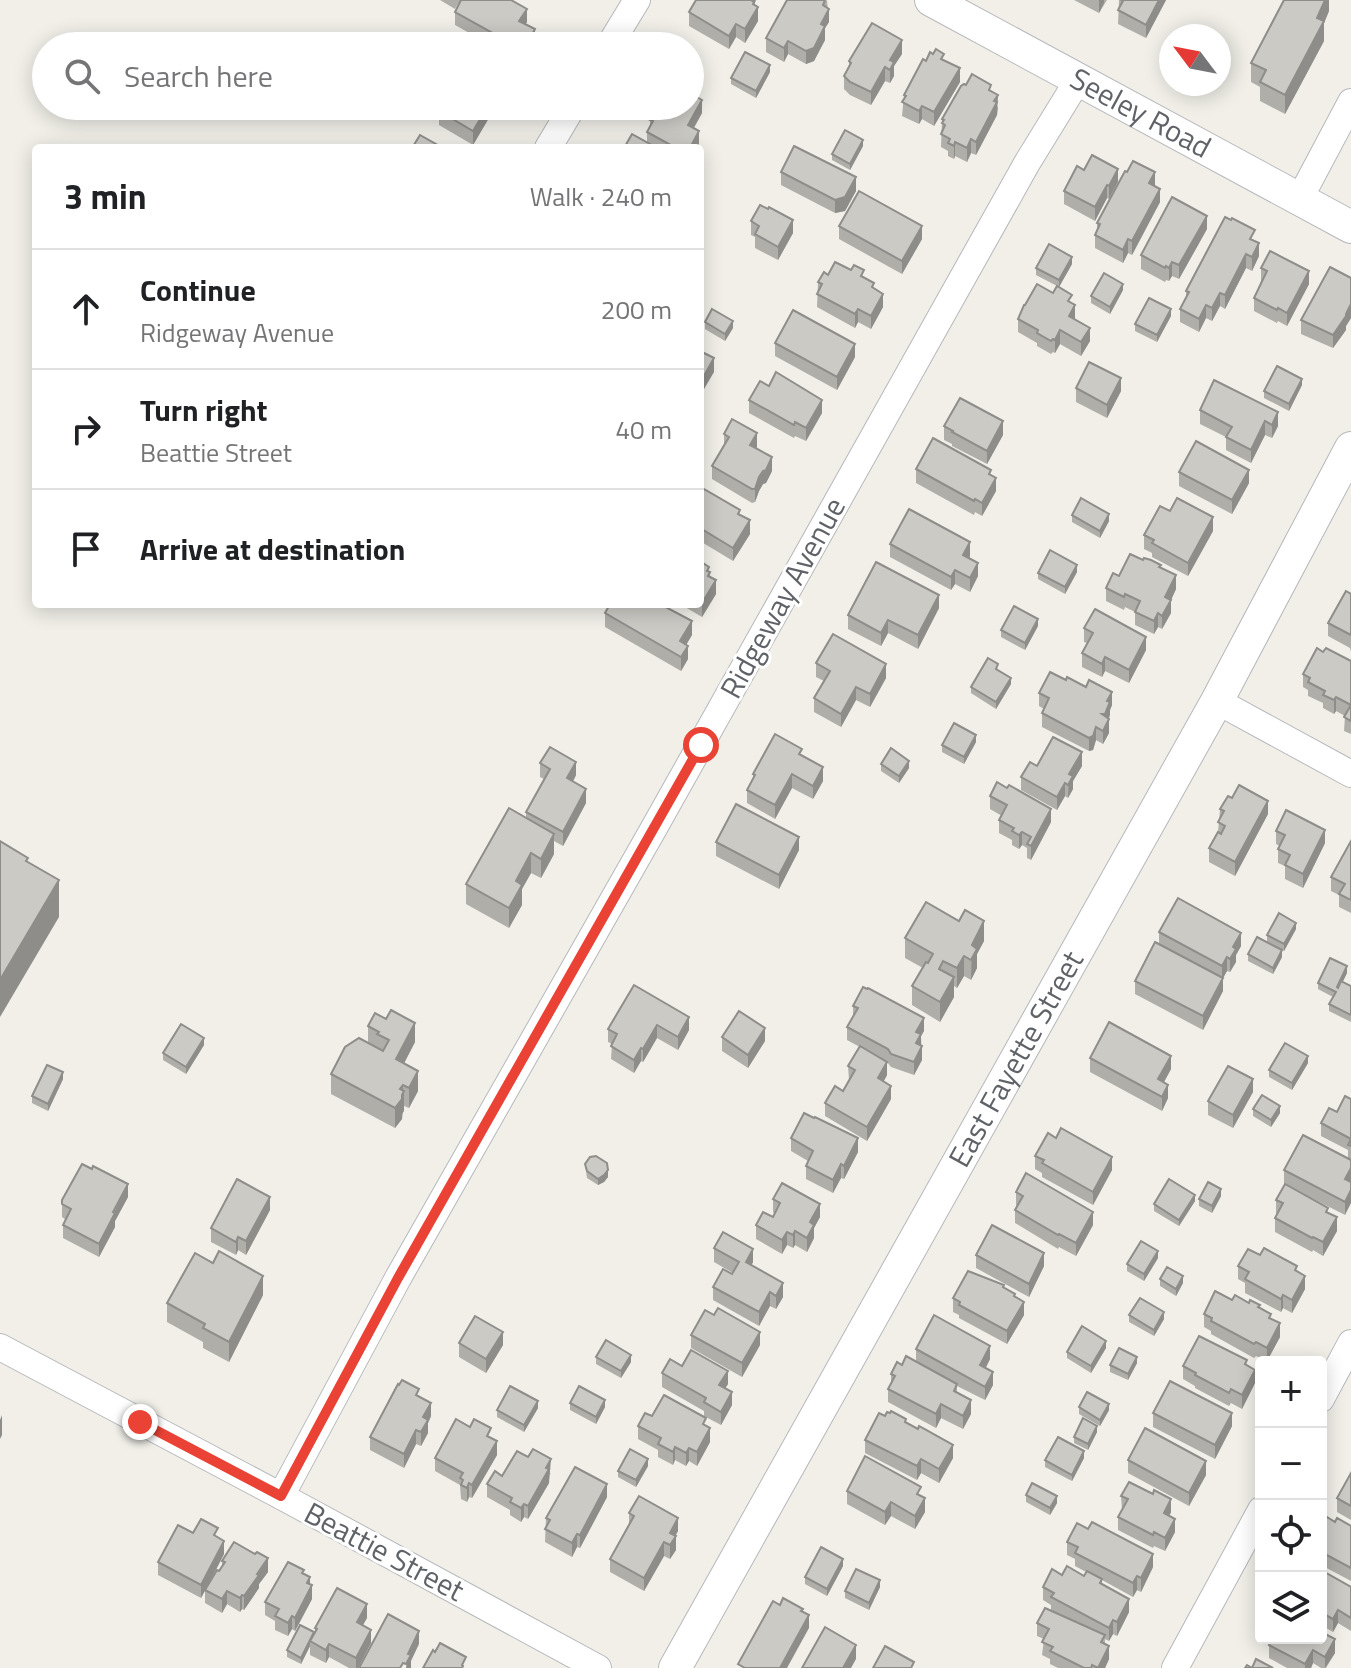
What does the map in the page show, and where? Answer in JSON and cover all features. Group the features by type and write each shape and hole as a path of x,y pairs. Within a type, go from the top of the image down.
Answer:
{"street":[{"path":"618,32 637,0"},
{"name":"Seeley Road","path":"948,4 1078,80 1351,227"},
{"name":"Ridgeway Avenue","path":"281,1496 398,1278 1027,163 1078,80"},
{"path":"1299,200 1351,102"},
{"path":"550,144 565,120"},
{"name":"East Fayette Street","path":"675,1668 1217,701 1351,448"},
{"path":"1217,701 1351,774"},
{"path":"1327,1388 1351,1343"},
{"name":"Beattie Street","path":"0,1347 598,1668"},
{"path":"1175,1668 1255,1521"}],"building":[{"path":"461,0 511,0 527,9 519,21 535,29 533,32 491,32 455,12"},
{"path":"696,0 751,0 758,7 745,29 736,24 729,36 689,12"},
{"path":"787,0 825,0 823,5 829,9 814,48 806,51 788,41 784,48 766,38"},
{"path":"1121,0 1159,0 1146,25 1118,10"},
{"path":"1284,0 1325,0 1317,18 1324,21 1285,95 1260,82 1266,70 1251,63"},
{"path":"872,23 902,40 890,60 894,62 890,70 885,67 871,92 844,76 851,63 849,61"},
{"path":"936,49 944,54 941,59 960,68 934,112 922,106 919,111 902,102 923,59 926,61 930,52 933,54"},
{"path":"745,52 770,65 756,91 731,78"},
{"path":"972,74 991,85 989,90 998,95 994,101 997,102 976,142 971,139 967,148 955,142 954,146 948,143 950,139 941,134 945,125 942,119 961,86 966,85"},
{"path":"454,120 480,120 473,131"},
{"path":"650,120 691,120 688,125 699,131 692,144 669,144 647,132 653,121"},
{"path":"845,130 863,140 850,164 832,154"},
{"path":"632,134 650,144 626,144"},
{"path":"420,135 436,144 414,144"},
{"path":"794,146 856,177 845,197 835,200 781,172"},
{"path":"1092,155 1118,169 1095,207 1064,191 1077,166 1084,170"},
{"path":"1133,161 1155,172 1149,183 1160,189 1132,241 1128,239 1123,250 1095,235 1100,224 1097,223"},
{"path":"859,191 922,226 902,261 839,226"},
{"path":"1172,197 1207,216 1179,265 1172,262 1169,268 1165,268 1141,255"},
{"path":"760,205 793,220 778,247 755,234 759,226 751,221"},
{"path":"1225,217 1255,230 1250,239 1259,243 1252,257 1246,254 1225,295 1220,293 1212,308 1206,305 1199,319 1180,309 1189,292 1186,291"},
{"path":"1049,244 1072,257 1059,280 1036,268"},
{"path":"1270,251 1309,271 1287,313 1254,298 1267,271 1261,268"},
{"path":"835,262 851,270 854,265 864,270 861,276 874,283 872,287 883,294 871,316 858,309 855,314 817,294 822,284 818,282 824,272 828,275"},
{"path":"1330,267 1351,278 1351,304 1333,335 1301,320"},
{"path":"1104,273 1123,284 1110,307 1091,296"},
{"path":"1037,284 1053,293 1057,286 1072,295 1068,301 1075,305 1069,316 1090,328 1081,342 1060,330 1055,340 1051,341 1018,319"},
{"path":"1149,298 1171,309 1157,335 1135,324"},
{"path":"712,309 733,321 725,334 705,322"},
{"path":"793,310 855,344 837,377 775,343"},
{"path":"704,353 714,358 704,376"},
{"path":"1089,362 1121,378 1107,405 1076,388"},
{"path":"1277,366 1302,379 1289,404 1264,391"},
{"path":"776,372 822,400 806,428 795,422 794,425 749,400 760,381 769,386"},
{"path":"1214,380 1278,412 1272,425 1265,421 1251,450 1226,437 1232,427 1200,410"},
{"path":"960,398 1003,421 987,451 944,426"},
{"path":"732,419 757,433 750,445 772,457 755,489 712,466 729,437 724,434"},
{"path":"933,438 991,470 989,474 996,478 982,503 916,469"},
{"path":"1196,441 1249,470 1232,500 1179,472"},
{"path":"704,489 740,510 738,514 750,520 733,548 704,530"},
{"path":"1081,498 1109,514 1100,531 1072,515"},
{"path":"1177,498 1213,517 1188,563 1152,543 1154,540 1144,535 1160,506 1170,511"},
{"path":"909,509 970,542 963,555 978,563 970,578 955,570 951,577 890,544"},
{"path":"1050,550 1077,565 1065,587 1038,573"},
{"path":"1130,554 1151,560 1176,575 1165,597 1171,600 1162,616 1158,613 1154,621 1135,612 1140,601 1106,588 1113,573 1119,576"},
{"path":"876,562 939,595 918,635 888,620 881,633 848,615"},
{"path":"704,564 709,567 708,576 716,580 704,600"},
{"path":"1346,591 1351,594 1351,635 1328,623"},
{"path":"1014,606 1038,619 1025,643 1001,630"},
{"path":"608,608 668,608 692,621 680,641 688,646 681,657 605,613"},
{"path":"1095,609 1146,637 1129,670 1105,657 1102,664 1082,653 1093,633 1084,628"},
{"path":"833,634 886,664 870,694 856,687 841,714 814,698 830,671 816,663"},
{"path":"1317,648 1323,652 1326,648 1351,661 1351,705 1336,697 1334,700 1323,695 1325,691 1308,682 1310,678 1303,674"},
{"path":"988,658 998,664 996,669 1011,678 996,702 971,687"},
{"path":"1050,672 1086,687 1089,680 1112,692 1105,714 1102,714 1109,719 1103,731 1096,727 1089,738 1042,713 1049,698 1039,693"},
{"path":"1351,705 1351,721 1344,717"},
{"path":"954,723 976,735 964,757 942,745"},
{"path":"775,734 802,749 799,754 823,767 813,786 792,774 775,805 747,790"},
{"path":"1053,737 1082,752 1069,774 1073,776 1068,785 1065,783 1057,797 1021,777 1030,762 1037,766"},
{"path":"550,747 576,762 567,778 586,789 563,832 526,812 550,769 540,763"},
{"path":"891,748 909,761 899,776 881,764"},
{"path":"997,782 1007,788 1009,785 1051,809 1031,846 1027,844 1031,837 1022,832 1019,835 1012,831 1014,828 999,820 1007,805 990,796"},
{"path":"1239,785 1268,801 1235,862 1209,848 1225,826 1218,822 1224,811 1220,809 1228,796 1232,798"},
{"path":"736,804 799,837 779,875 716,842"},
{"path":"509,808 554,834 541,859 531,853 516,881 522,885 509,908 466,884"},
{"path":"1286,810 1325,830 1303,874 1285,865 1290,855 1278,849 1285,835 1276,831"},
{"path":"0,841 59,880 0,980"},
{"path":"1351,841 1351,900 1339,894 1345,884 1331,877"},
{"path":"1178,898 1241,933 1233,947 1236,949 1222,966 1159,932"},
{"path":"926,902 959,921 965,910 984,921 972,945 977,949 971,960 964,956 957,968 943,961 939,969 954,977 940,1002 912,986 933,954 905,938"},
{"path":"1279,913 1296,923 1284,944 1267,935"},
{"path":"1257,937 1282,950 1273,968 1248,954"},
{"path":"1155,942 1223,978 1203,1016 1135,981"},
{"path":"1330,958 1347,966 1337,987 1341,981 1351,986 1351,1015 1329,1004 1336,992 1318,983"},
{"path":"634,985 689,1017 678,1037 657,1025 634,1060 611,1046 617,1034 608,1029"},
{"path":"863,987 924,1018 916,1032 921,1034 916,1043 922,1046 914,1062 891,1054 888,1049 847,1027 858,1008 853,1006"},
{"path":"391,1010 415,1023 396,1059 418,1071 409,1088 403,1085 400,1089 404,1091 402,1099 395,1108 331,1074 345,1047 359,1038 383,1051 389,1040 368,1026 375,1013 386,1019"},
{"path":"739,1011 765,1028 748,1055 722,1037"},
{"path":"1109,1022 1171,1056 1158,1079 1168,1085 1162,1097 1090,1058"},
{"path":"181,1024 204,1038 186,1067 163,1053"},
{"path":"1285,1043 1308,1056 1292,1083 1269,1070"},
{"path":"860,1046 887,1062 878,1078 891,1086 867,1127 825,1103 835,1086 843,1091 855,1070 848,1066"},
{"path":"47,1065 63,1072 48,1104 32,1096"},
{"path":"1228,1066 1253,1079 1233,1115 1208,1101"},
{"path":"1262,1095 1280,1106 1271,1120 1253,1109"},
{"path":"1345,1096 1351,1099 1351,1139 1321,1123 1329,1108 1337,1112"},
{"path":"804,1113 858,1138 833,1180 806,1166 813,1151 791,1138"},
{"path":"1061,1128 1112,1157 1093,1192 1035,1156 1048,1133 1056,1138"},
{"path":"1303,1135 1351,1160 1351,1168 1345,1179 1351,1182 1351,1190 1345,1202 1284,1170"},
{"path":"596,1156 607,1163 608,1170 598,1179 587,1171 585,1164 590,1157"},
{"path":"82,1164 92,1169 93,1166 128,1184 99,1244 63,1225 71,1209 62,1204 62,1200"},
{"path":"1026,1173 1093,1212 1076,1243 1015,1210 1023,1196 1016,1192"},
{"path":"237,1179 270,1197 246,1241 238,1237 236,1242 211,1228"},
{"path":"1169,1179 1195,1195 1179,1220 1154,1204"},
{"path":"1208,1182 1221,1189 1212,1206 1199,1199"},
{"path":"782,1183 820,1204 810,1222 814,1225 807,1238 795,1231 793,1235 787,1232 782,1240 756,1225 763,1212 773,1217 780,1203 773,1199"},
{"path":"1285,1184 1328,1208 1326,1212 1337,1217 1323,1242 1275,1218 1283,1203 1276,1200"},
{"path":"992,1225 1044,1253 1029,1284 976,1255"},
{"path":"723,1232 753,1249 746,1262 783,1283 776,1296 770,1292 759,1312 713,1287 723,1269 732,1274 739,1262 714,1248"},
{"path":"1141,1241 1158,1251 1144,1274 1127,1264"},
{"path":"1264,1248 1297,1266 1295,1270 1305,1276 1292,1300 1283,1295 1281,1299 1245,1279 1249,1272 1238,1266 1248,1249 1260,1255"},
{"path":"219,1251 263,1276 229,1342 203,1328 205,1324 167,1303 195,1253 213,1263"},
{"path":"1167,1267 1183,1276 1176,1289 1160,1279"},
{"path":"968,1271 1004,1285 1024,1302 1007,1331 959,1305 960,1302 953,1298"},
{"path":"1215,1291 1232,1300 1235,1295 1249,1303 1250,1300 1271,1314 1269,1318 1280,1323 1267,1348 1211,1321 1212,1318 1204,1314"},
{"path":"1140,1298 1164,1312 1154,1330 1129,1315"},
{"path":"718,1308 760,1332 742,1363 691,1335 705,1310 714,1315"},
{"path":"934,1315 990,1346 980,1365 993,1372 985,1387 916,1349"},
{"path":"475,1316 503,1332 486,1359 459,1343"},
{"path":"1082,1326 1106,1341 1091,1366 1067,1352"},
{"path":"1199,1336 1247,1360 1245,1364 1255,1370 1242,1395 1231,1389 1229,1393 1183,1366"},
{"path":"606,1340 631,1355 621,1371 596,1357"},
{"path":"1119,1348 1137,1357 1128,1374 1110,1365"},
{"path":"691,1350 728,1371 719,1385 732,1392 721,1412 704,1402 706,1398 662,1373 670,1359 682,1366"},
{"path":"906,1356 957,1384 954,1391 971,1400 963,1416 941,1404 936,1414 888,1389 895,1376 891,1374 897,1362 902,1365"},
{"path":"402,1380 419,1389 416,1395 431,1403 423,1417 428,1420 421,1432 416,1430 404,1454 370,1437"},
{"path":"1170,1381 1232,1413 1215,1445 1153,1413"},
{"path":"510,1386 538,1401 524,1425 497,1410"},
{"path":"579,1386 605,1400 596,1417 570,1403"},
{"path":"1087,1392 1109,1404 1100,1420 1079,1407"},
{"path":"664,1395 706,1418 703,1424 710,1428 697,1452 689,1448 686,1453 675,1447 673,1452 658,1444 661,1438 638,1426 645,1413 652,1416"},
{"path":"891,1411 906,1419 905,1422 918,1429 919,1426 953,1445 939,1469 921,1459 917,1466 865,1440 879,1413 885,1416"},
{"path":"1083,1418 1097,1426 1088,1444 1074,1437"},
{"path":"456,1419 470,1427 474,1419 491,1428 487,1436 497,1441 472,1485 469,1483 467,1488 461,1485 463,1473 435,1458"},
{"path":"1145,1428 1206,1461 1189,1493 1128,1460"},
{"path":"1058,1437 1084,1451 1072,1475 1045,1460"},
{"path":"533,1449 551,1459 546,1468 549,1469 528,1506 524,1504 521,1508 510,1502 512,1498 487,1484 495,1471 502,1476 517,1451 528,1457"},
{"path":"630,1449 648,1459 636,1480 618,1471"},
{"path":"865,1456 921,1487 917,1494 925,1498 915,1516 891,1502 885,1512 847,1491"},
{"path":"575,1467 607,1484 580,1535 577,1534 572,1543 545,1529 550,1520 546,1518"},
{"path":"1351,1473 1351,1506 1337,1498"},
{"path":"1129,1482 1171,1499 1164,1513 1175,1519 1165,1538 1118,1517 1128,1499 1121,1496"},
{"path":"1032,1483 1057,1496 1050,1508 1026,1495"},
{"path":"639,1496 678,1518 670,1533 676,1536 670,1545 664,1542 644,1578 610,1559 634,1516 629,1513"},
{"path":"1327,1517 1335,1522 1337,1518 1351,1526 1351,1568 1327,1555"},
{"path":"201,1519 218,1528 214,1535 224,1541 201,1585 158,1562 178,1525 193,1533"},
{"path":"1092,1522 1153,1554 1141,1578 1137,1576 1133,1583 1075,1553 1078,1547 1067,1542 1077,1523 1088,1529"},
{"path":"234,1542 268,1558 244,1596 240,1598 227,1591 222,1599 205,1590 225,1562 222,1561"},
{"path":"821,1547 843,1559 827,1589 805,1577"},
{"path":"288,1562 304,1570 302,1573 310,1577 307,1583 312,1585 295,1618 292,1616 288,1623 275,1616 279,1609 265,1602"},
{"path":"1067,1566 1084,1576 1087,1571 1102,1579 1100,1583 1129,1599 1117,1622 1113,1620 1109,1628 1051,1597 1054,1593 1043,1587 1052,1569 1062,1575"},
{"path":"856,1569 880,1580 869,1603 845,1591"},
{"path":"1327,1573 1351,1587 1351,1618 1338,1610 1333,1619 1327,1616"},
{"path":"337,1588 367,1604 357,1622 371,1630 356,1658 329,1644 326,1650 310,1641"},
{"path":"783,1598 809,1615 780,1668 745,1668 738,1664 773,1601 780,1605"},
{"path":"1045,1608 1105,1635 1101,1642 1109,1646 1098,1668 1092,1665 1091,1668 1084,1668 1050,1651 1053,1647 1042,1642 1049,1629 1037,1623"},
{"path":"388,1614 419,1631 408,1654 411,1655 400,1668 359,1668"},
{"path":"300,1625 314,1632 301,1658 287,1650"},
{"path":"825,1627 856,1645 843,1668 802,1668"},
{"path":"1327,1635 1335,1639 1325,1657 1313,1650 1305,1664 1269,1645 1327,1644"},
{"path":"440,1643 466,1657 462,1668 423,1668"},
{"path":"885,1646 914,1662 911,1668 873,1668"},
{"path":"1256,1659 1273,1668 1252,1668"}],"route":[{"path":"140,1422 281,1496 398,1278 701,745"}]}
